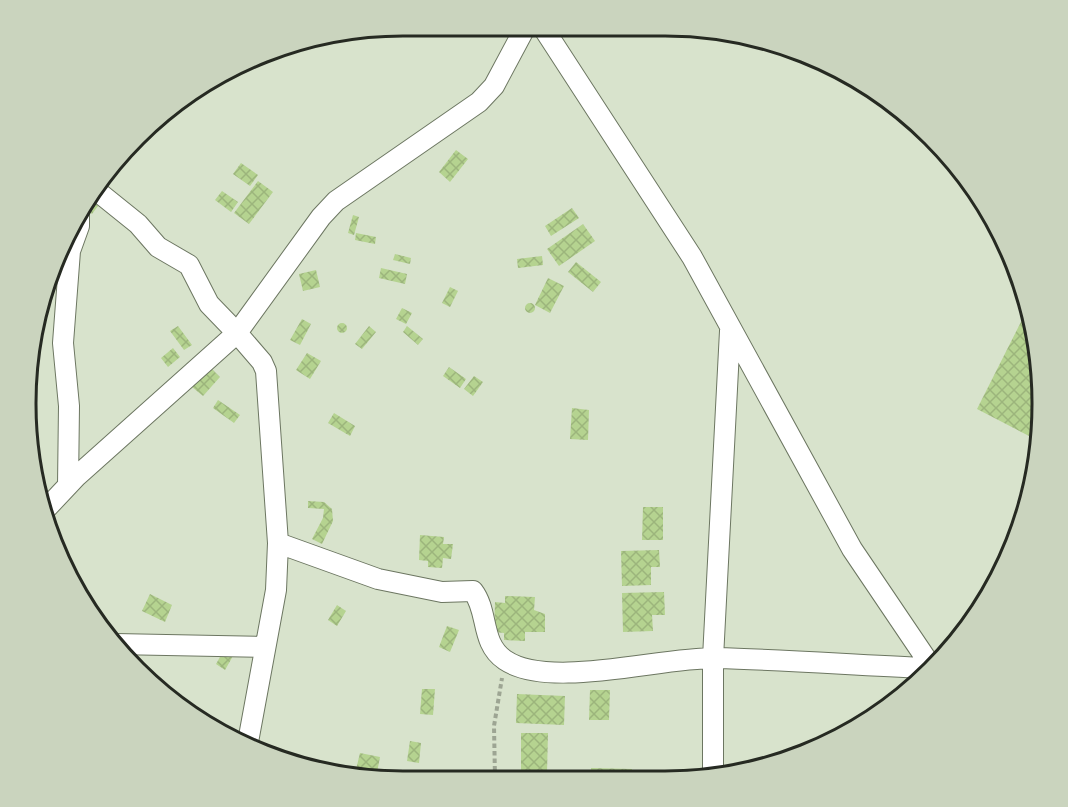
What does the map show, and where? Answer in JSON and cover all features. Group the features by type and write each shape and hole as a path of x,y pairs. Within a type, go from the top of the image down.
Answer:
{"street":[{"path":"50,504 68,485 237,333 321,217 336,201 479,102 494,86 521,36"},
{"path":"548,36 692,257 730,331 852,549 927,660"},
{"path":"101,194 138,224 158,247 189,265 209,304 262,362 266,371 278,543 276,590 249,737"},
{"path":"68,485 69,406 63,344 72,245"},
{"path":"713,768 713,658 730,331"},
{"path":"278,543 378,579 435,591 473,591 492,647 505,660 528,669 584,671 713,658 919,668"},
{"path":"126,644 264,647"}],"path":[{"path":"495,771 494,726 505,660"}],"building":[{"path":"456,150 468,159 450,182 439,172"},
{"path":"241,163 258,175 250,186 233,174"},
{"path":"258,181 273,192 249,224 234,213"},
{"path":"222,191 238,202 231,212 215,200"},
{"path":"95,204 98,206 92,214 90,212"},
{"path":"572,208 579,218 551,236 545,226"},
{"path":"353,215 359,217 354,235 348,233"},
{"path":"583,224 595,241 559,266 547,249"},
{"path":"356,233 376,237 375,244 355,240"},
{"path":"395,254 411,258 410,264 393,260"},
{"path":"542,256 543,265 518,268 517,259"},
{"path":"576,262 601,282 593,292 568,272"},
{"path":"381,268 407,274 405,284 379,278"},
{"path":"316,270 320,287 303,291 299,274"},
{"path":"548,278 564,286 550,313 535,305"},
{"path":"450,287 458,291 450,307 442,303"},
{"path":"530,303 534,304 534,312 530,313 526,312 525,308 526,304"},
{"path":"402,308 412,313 406,324 396,319"},
{"path":"302,319 311,324 300,345 290,340"},
{"path":"1022,320 1031,379 1032,404 1029,436 977,409"},
{"path":"342,323 346,324 346,332 342,333 338,332 337,328 338,324"},
{"path":"178,326 192,345 184,350 170,331"},
{"path":"369,326 376,332 362,349 355,344"},
{"path":"407,326 423,339 418,345 403,332"},
{"path":"173,348 180,357 168,367 161,358"},
{"path":"307,353 321,361 310,379 296,370"},
{"path":"210,367 220,377 203,396 192,387"},
{"path":"449,367 466,379 460,388 443,376"},
{"path":"474,376 483,382 473,396 464,389"},
{"path":"218,400 240,415 234,423 213,408"},
{"path":"572,408 589,410 588,440 570,439"},
{"path":"334,413 355,426 350,436 328,423"},
{"path":"308,501 324,502 332,509 333,521 322,544 312,539 323,518 324,509 308,508"},
{"path":"643,507 663,507 663,540 642,540"},
{"path":"420,535 444,537 443,544 453,544 451,559 443,558 442,568 428,567 428,561 419,560"},
{"path":"659,550 660,567 651,567 651,585 622,586 621,551"},
{"path":"664,592 665,615 652,615 653,631 623,632 622,593"},
{"path":"150,594 172,605 165,622 142,611"},
{"path":"505,596 535,597 534,610 545,614 545,632 525,632 525,641 504,640 504,633 494,632 495,602 505,603"},
{"path":"337,605 346,611 337,626 328,620"},
{"path":"447,626 459,630 450,652 439,647"},
{"path":"224,650 233,656 225,670 216,664"},
{"path":"422,689 435,689 433,715 420,714"},
{"path":"590,690 610,690 609,720 589,720"},
{"path":"517,694 565,696 564,725 516,723"},
{"path":"521,733 548,733 547,771 521,771"},
{"path":"410,741 421,743 419,763 407,761"},
{"path":"360,753 380,757 378,770 356,768"},
{"path":"591,768 632,769 632,771 591,771"}]}
